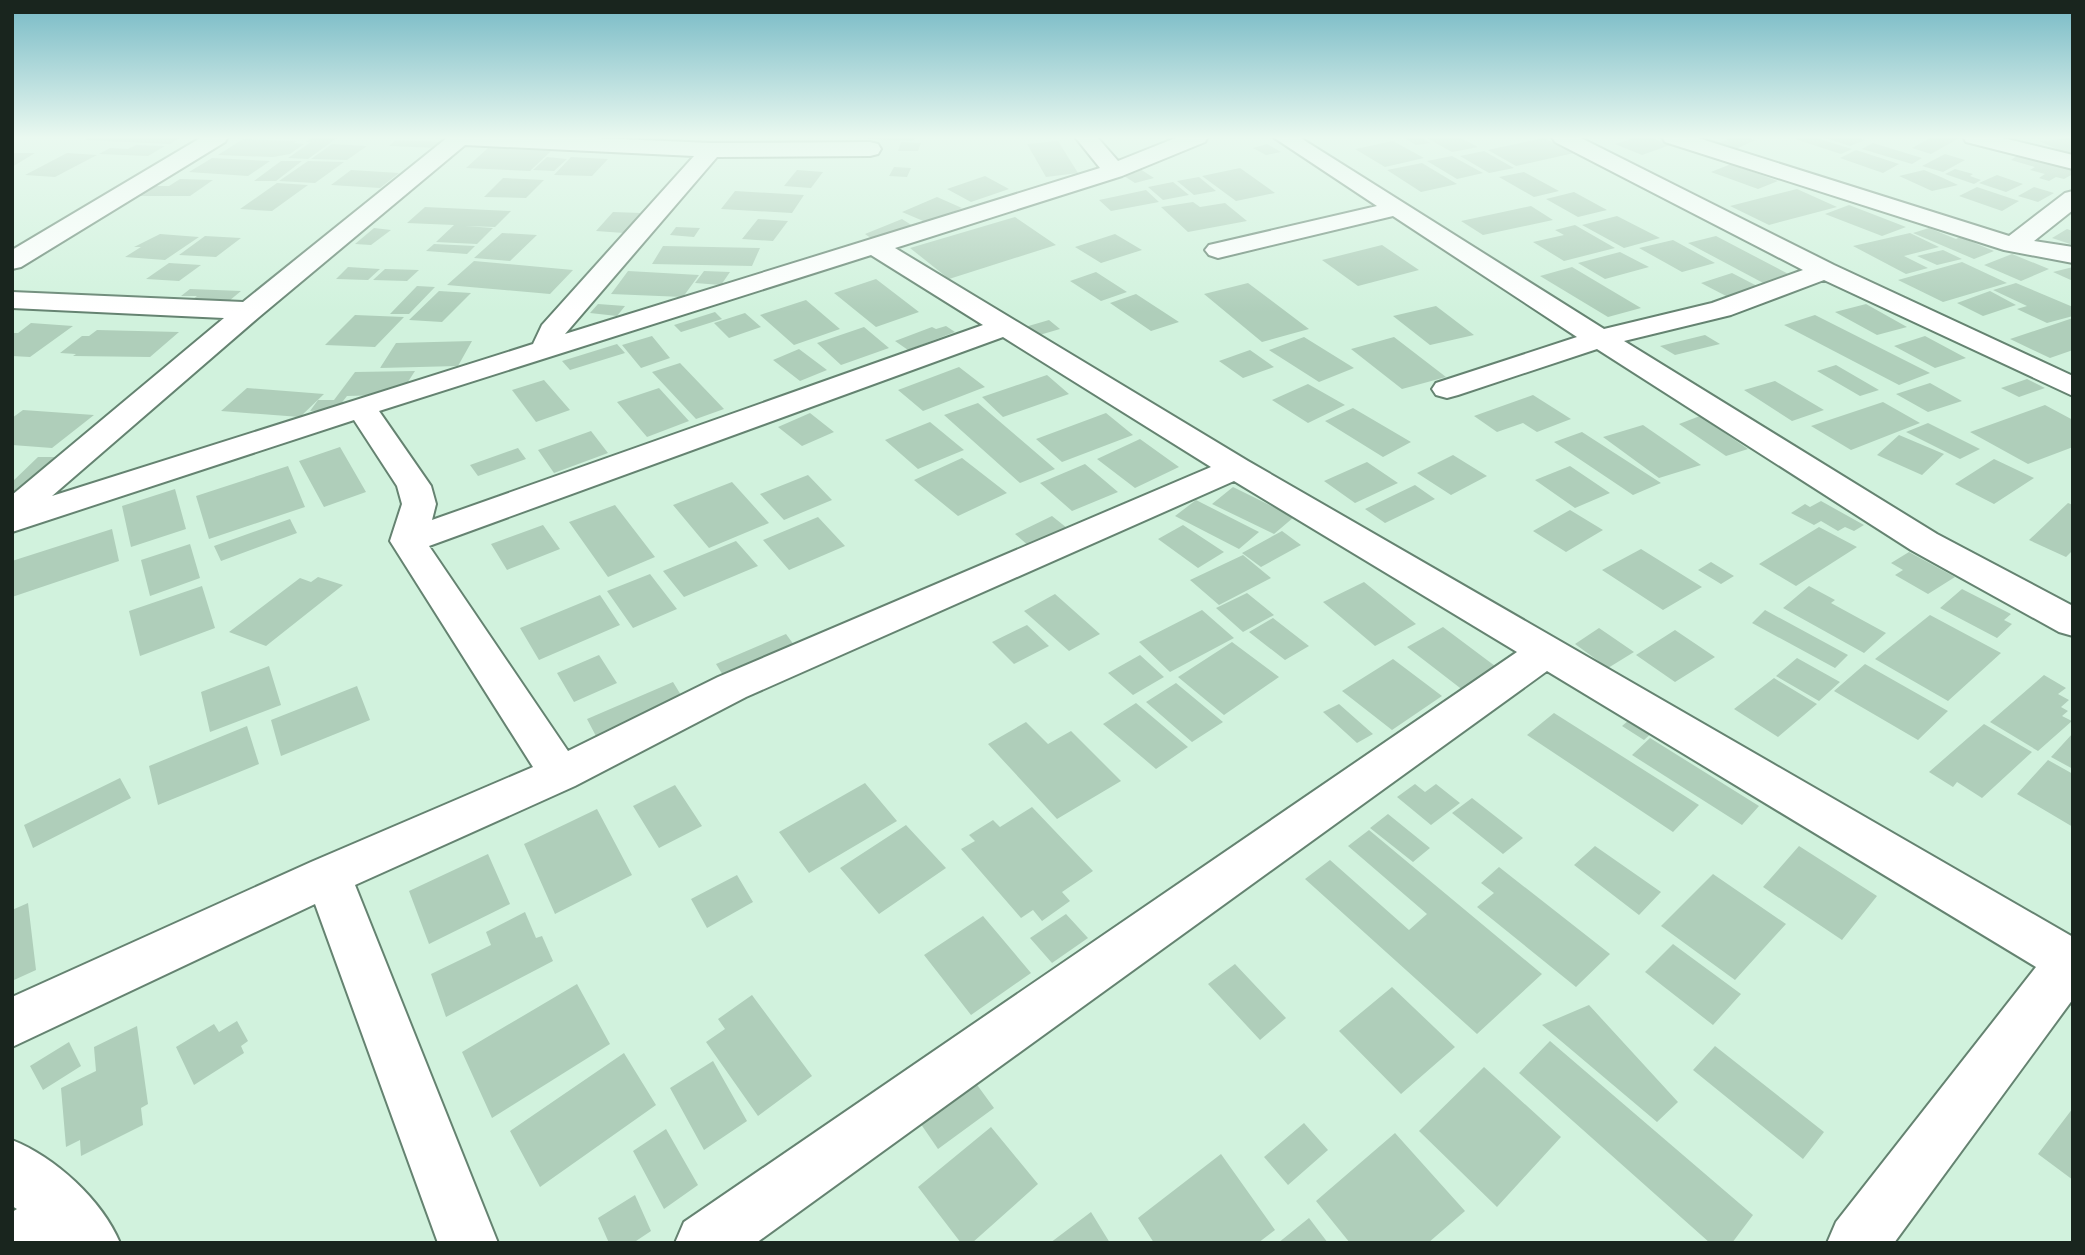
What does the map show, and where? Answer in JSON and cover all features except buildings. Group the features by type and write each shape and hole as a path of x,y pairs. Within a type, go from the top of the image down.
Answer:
{"street":[{"path":"12,261 120,196"},
{"path":"12,513 389,196"},
{"path":"545,349 552,331 671,196"},
{"path":"12,521 361,407 1035,196"},
{"path":"1378,196 1599,339 1925,543 2073,623"},
{"path":"1678,196 1825,271 2073,387"},
{"path":"1857,196 2013,245 2073,255"},
{"path":"2013,245 2073,198"},
{"path":"1218,250 1398,208"},
{"path":"874,246 1236,468 2072,962 1857,1243"},
{"path":"1447,389 1599,339 1721,309 1825,271"},
{"path":"12,300 249,311"},
{"path":"408,541 1005,327"},
{"path":"361,407 414,486 419,504 408,541 560,774"},
{"path":"12,1023 328,876 560,774 733,687 1236,468"},
{"path":"705,1243 1547,651"},
{"path":"328,876 468,1243"},
{"path":"12,1168 78,1228"},
{"path":"14,1243 78,1228"}]}
